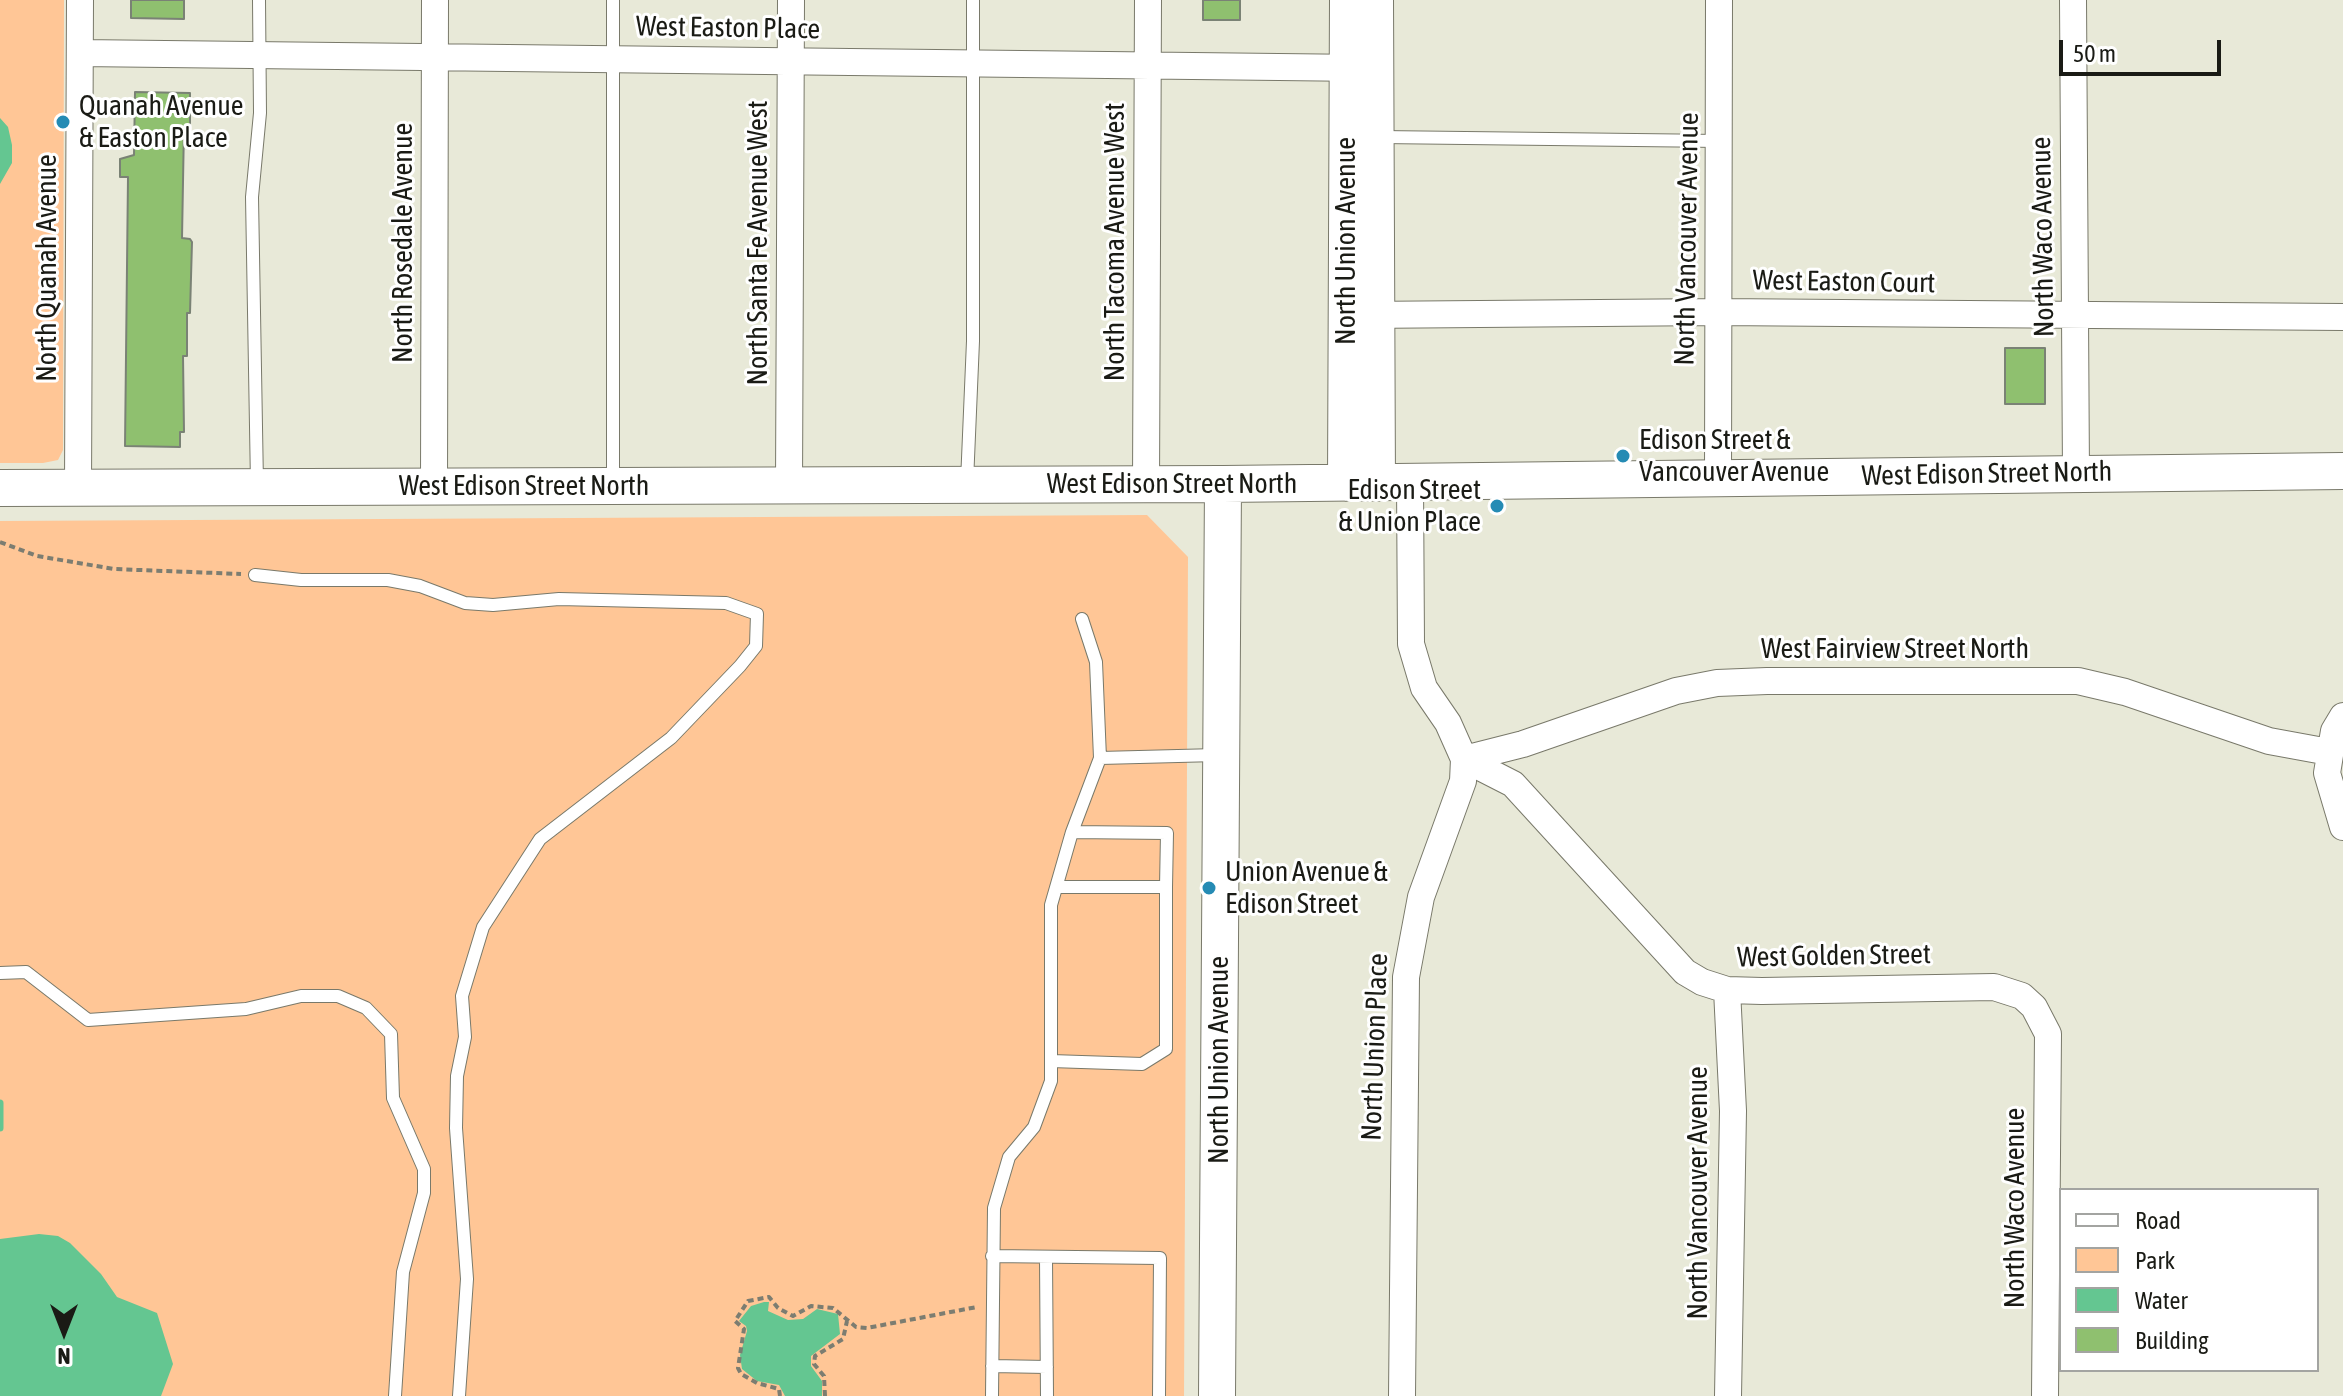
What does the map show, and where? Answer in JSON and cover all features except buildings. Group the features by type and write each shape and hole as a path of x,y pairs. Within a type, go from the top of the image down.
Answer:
{"main road":[{"name":"North Union Avenue","path":"1348,0 1376,137 1361,315"},
{"name":"North Union Avenue","path":"1375,0 1361,68 1361,315 1378,483"},
{"name":"West Edison Street North","path":"0,488 1146,485 2343,471"},
{"name":"North Union Avenue","path":"1217,1396 1223,484"}],"street":[{"name":"North Quanah Avenue","path":"78,488 80,0"},
{"name":"North Rosedale Avenue","path":"434,487 435,0"},
{"name":"North Santa Fe Avenue West","path":"789,486 791,0"},
{"name":"North Tacoma Avenue West","path":"1146,485 1148,0"},
{"name":"North Vancouver Avenue","path":"1718,478 1719,0"},
{"name":"North Waco Avenue","path":"2073,0 2076,473"},
{"name":"West Easton Place","path":"80,53 1361,68"},
{"name":"West Easton Court","path":"1361,315 1718,312 2343,317"},
{"path":"1378,483 1411,644 1424,688 1448,723 1464,759"},
{"name":"West Fairview Street North","path":"1464,759 1523,744 1676,691 1717,683 1783,680 2078,681 2125,692 2269,741 2329,752"},
{"path":"2343,716 2334,731 2327,773 2343,827"},
{"name":"West Golden Street","path":"1464,759 1513,784 1685,972 1727,990 1994,987 2022,996 2044,1022"},
{"name":"North Union Place","path":"1402,1396 1406,977 1421,897 1463,781 1464,759"},
{"name":"North Vancouver Avenue","path":"1727,990 1733,1111 1728,1396"},
{"name":"North Waco Avenue","path":"2044,1022 2048,1048 2045,1396"}],"lane":[{"path":"257,487 252,197 260,113 259,0"},
{"path":"613,0 613,486"},
{"path":"967,485 973,341 970,233 973,0"},
{"path":"1376,137 1720,141"},
{"path":"255,575 301,580 388,580 420,586 465,603 493,605 559,599 726,603 757,614 756,646 740,666 671,738 540,839 483,927 462,996 465,1037 457,1076 456,1128 467,1279 459,1396"},
{"path":"992,1396 992,1256 999,1183 1009,1157 1034,1127 1051,1081 1051,905 1059,887 1072,832 1100,758 1096,662 1082,619"},
{"path":"1100,758 1220,755"},
{"path":"1051,1061 1142,1064 1166,1049 1167,833 1072,832"},
{"path":"1059,887 1166,887"},
{"path":"0,973 26,972 88,1020 246,1009 301,996 338,996 366,1008 391,1034 393,1098 424,1169 424,1193 404,1263 395,1396"},
{"path":"992,1256 1160,1258 1159,1396"},
{"path":"1046,1258 1047,1396"},
{"path":"992,1366 1047,1367"}],"path":[{"path":"0,542 37,556 114,569 255,575"},
{"path":"780,1396 779,1389 757,1383 741,1374 738,1368 744,1329 735,1321 748,1301 769,1297 778,1308 793,1316 817,1305 833,1308 847,1321 867,1328 956,1308 992,1307"},
{"path":"825,1396 824,1376 814,1364 815,1356 843,1339 847,1321"}],"green space":[{"path":"0,0 64,0 63,450 58,460 43,463 0,463"},
{"path":"1147,515 1188,557 1184,1396 0,1396 0,521"}],"water":[{"path":"0,118 8,127 12,163 0,184"},
{"path":"39,1234 58,1236 70,1243 101,1274 117,1297 157,1313 173,1364 161,1396 0,1396 0,1239"},
{"path":"769,1302 768,1311 788,1320 803,1319 817,1309 838,1314 840,1334 811,1356 811,1366 822,1381 822,1396 785,1396 779,1385 757,1381 742,1369 740,1355 747,1331 739,1321 751,1306"}],"waterway":[{"path":"0,1103 0,1128"}],"place":[{"name":"Quanah Avenue & Easton Place","path":"63,122"},
{"name":"Edison Street & Vancouver Avenue","path":"1623,456"},
{"name":"Edison Street & Union Place","path":"1497,506"},
{"name":"Union Avenue & Edison Street","path":"1209,888"}]}
